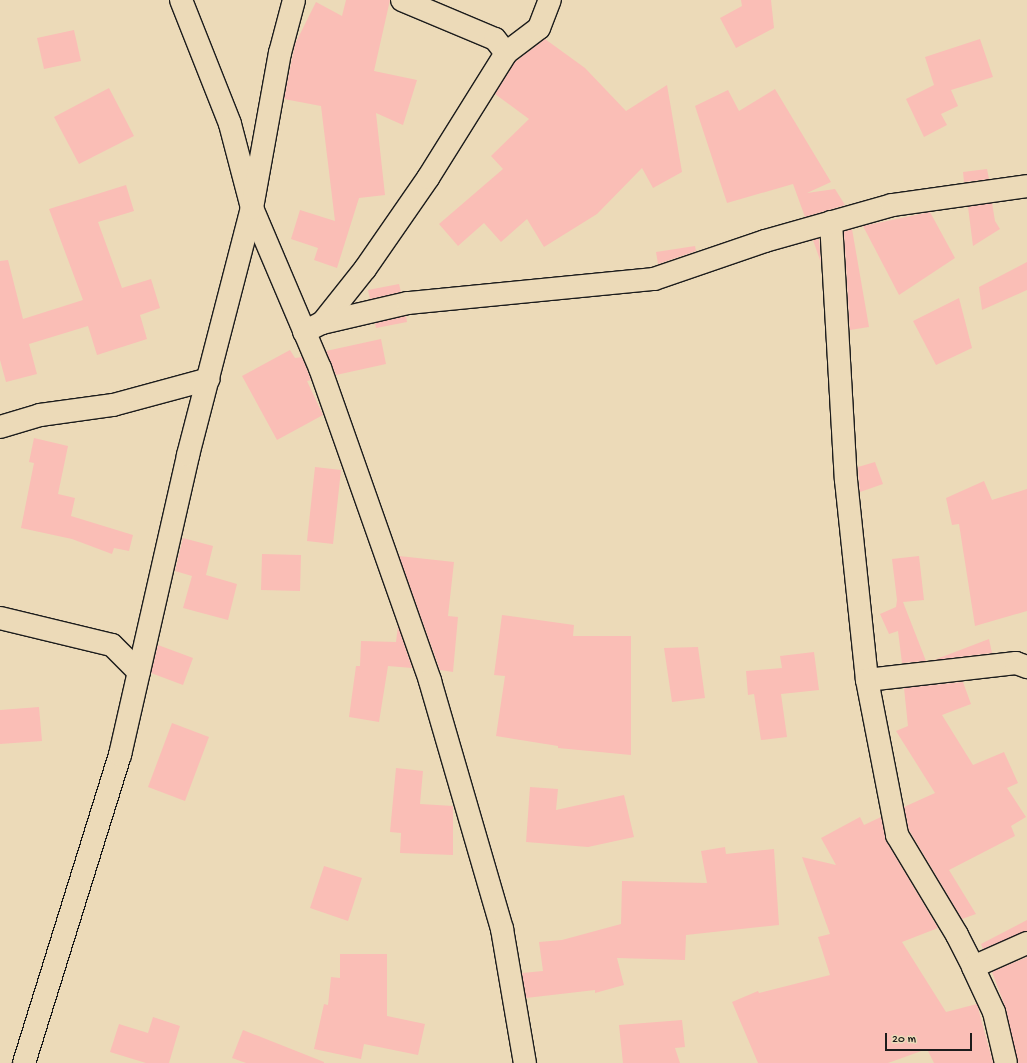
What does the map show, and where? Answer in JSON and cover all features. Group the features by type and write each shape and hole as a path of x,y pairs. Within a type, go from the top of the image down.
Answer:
{"street":[{"path":"181,0 230,124 252,208 313,328 323,376 430,681 502,929 525,1063"},
{"path":"24,1063 120,755 209,379 252,208 280,53 294,0"},
{"path":"402,0 495,39 506,53"},
{"path":"313,328 365,269 428,178 506,53 539,28 550,0"},
{"path":"313,328 408,303 654,279 831,222 892,205 1027,186"},
{"path":"831,222 846,480 867,680 897,835 957,935 973,967 994,1012 1006,1063"},
{"path":"0,427 40,415 113,405 209,379"},
{"path":"0,618 112,645 139,672"},
{"path":"112,645 148,633"},
{"path":"867,680 1016,663 1027,667"},
{"path":"973,967 1027,943"}],"building":[{"path":"346,0 390,0 374,71 417,80 403,125 376,113 385,195 359,198 337,268 314,260 318,248 291,239 300,210 335,221 321,106 284,99 295,44 316,2 342,16"},
{"path":"741,0 771,0 774,28 736,48 720,18 742,6"},
{"path":"74,30 81,61 44,69 37,38"},
{"path":"545,39 585,68 626,111 667,85 682,172 653,188 642,168 597,214 544,247 527,219 501,242 484,223 458,246 439,224 503,169 491,156 529,119 495,94 515,62"},
{"path":"980,39 993,77 951,90 958,106 941,114 947,125 924,137 906,99 934,85 925,57"},
{"path":"109,88 134,136 79,164 54,117"},
{"path":"775,89 831,182 807,193 835,189 845,205 805,217 793,184 727,203 695,106 728,90 739,111"},
{"path":"987,169 989,179 964,182 963,172"},
{"path":"126,185 134,211 98,222 122,288 151,279 160,308 140,315 147,339 97,355 88,326 29,344 37,374 6,382 0,360 0,261 8,260 23,319 83,300 49,209"},
{"path":"992,203 995,221 1000,229 973,246 968,207"},
{"path":"930,212 955,258 899,295 863,226"},
{"path":"852,229 869,327 850,330 844,232"},
{"path":"819,239 821,263 813,240"},
{"path":"695,246 696,251 658,264 656,252"},
{"path":"1027,262 1027,290 982,310 979,287"},
{"path":"399,284 401,292 370,299 368,290"},
{"path":"959,298 972,348 936,365 913,321"},
{"path":"406,316 407,322 376,328 375,323"},
{"path":"381,339 386,364 336,375 326,351"},
{"path":"290,350 295,358 302,357 311,380 307,381 323,415 277,440 242,376"},
{"path":"34,438 68,446 58,494 75,498 71,516 133,535 129,551 114,548 112,554 72,539 21,528 34,463 29,462"},
{"path":"875,462 883,484 860,492 858,467"},
{"path":"315,467 341,470 333,544 307,541"},
{"path":"984,481 992,500 1027,489 1027,611 975,626 959,524 952,525 946,498"},
{"path":"183,538 213,546 206,575 237,584 228,620 183,608 192,576 175,571"},
{"path":"262,554 301,555 300,591 261,590"},
{"path":"399,556 454,562 448,616 458,617 453,672 440,670"},
{"path":"919,556 924,600 903,602 926,661 902,663 898,631 889,634 880,614 896,607 897,600 892,559"},
{"path":"502,615 574,625 573,636 631,636 631,755 558,748 558,746 496,736 505,676 494,675"},
{"path":"398,626 412,668 388,666 379,722 349,717 356,666 360,666 361,641 396,642"},
{"path":"989,639 992,653 934,660"},
{"path":"158,645 193,658 183,685 151,673"},
{"path":"698,647 705,698 672,702 664,648"},
{"path":"814,652 819,690 781,694 787,737 761,740 754,694 748,695 746,671 782,668 780,656"},
{"path":"963,682 971,704 942,715 973,765 1004,752 1018,783 1007,788 1026,817 1011,826 1015,836 949,870 976,914 962,919 909,830 904,807 935,793 896,731 908,726 904,688"},
{"path":"39,707 42,741 0,744 0,710"},
{"path":"172,723 209,737 185,801 148,787"},
{"path":"396,768 423,771 420,804 453,806 453,855 400,853 401,833 390,832"},
{"path":"530,787 558,789 556,810 624,795 634,837 588,847 526,842"},
{"path":"860,817 864,825 881,817 886,841 938,928 902,942 946,1012 977,1004 993,1063 934,1063 927,1049 888,1063 758,1063 732,1002 758,991 759,993 830,975 818,937 830,934 802,857 836,865 821,838"},
{"path":"725,847 726,854 774,849 779,925 686,935 685,960 617,958 624,985 595,993 595,990 526,998 522,973 543,971 539,942 562,940 621,924 622,881 707,883 701,851"},
{"path":"324,866 362,878 348,921 310,908"},
{"path":"1027,920 1027,931 983,949 981,944"},
{"path":"340,954 387,954 387,1016 425,1024 418,1055 364,1044 361,1059 314,1049 324,1004 328,1005 331,977 340,978"},
{"path":"1027,957 1027,1063 1018,1063 1006,1009 992,972"},
{"path":"153,1017 180,1026 169,1063 146,1063 110,1052 119,1024 148,1033"},
{"path":"682,1020 685,1047 675,1048 680,1063 623,1063 619,1025"},
{"path":"243,1030 324,1063 246,1063 232,1058"}]}
